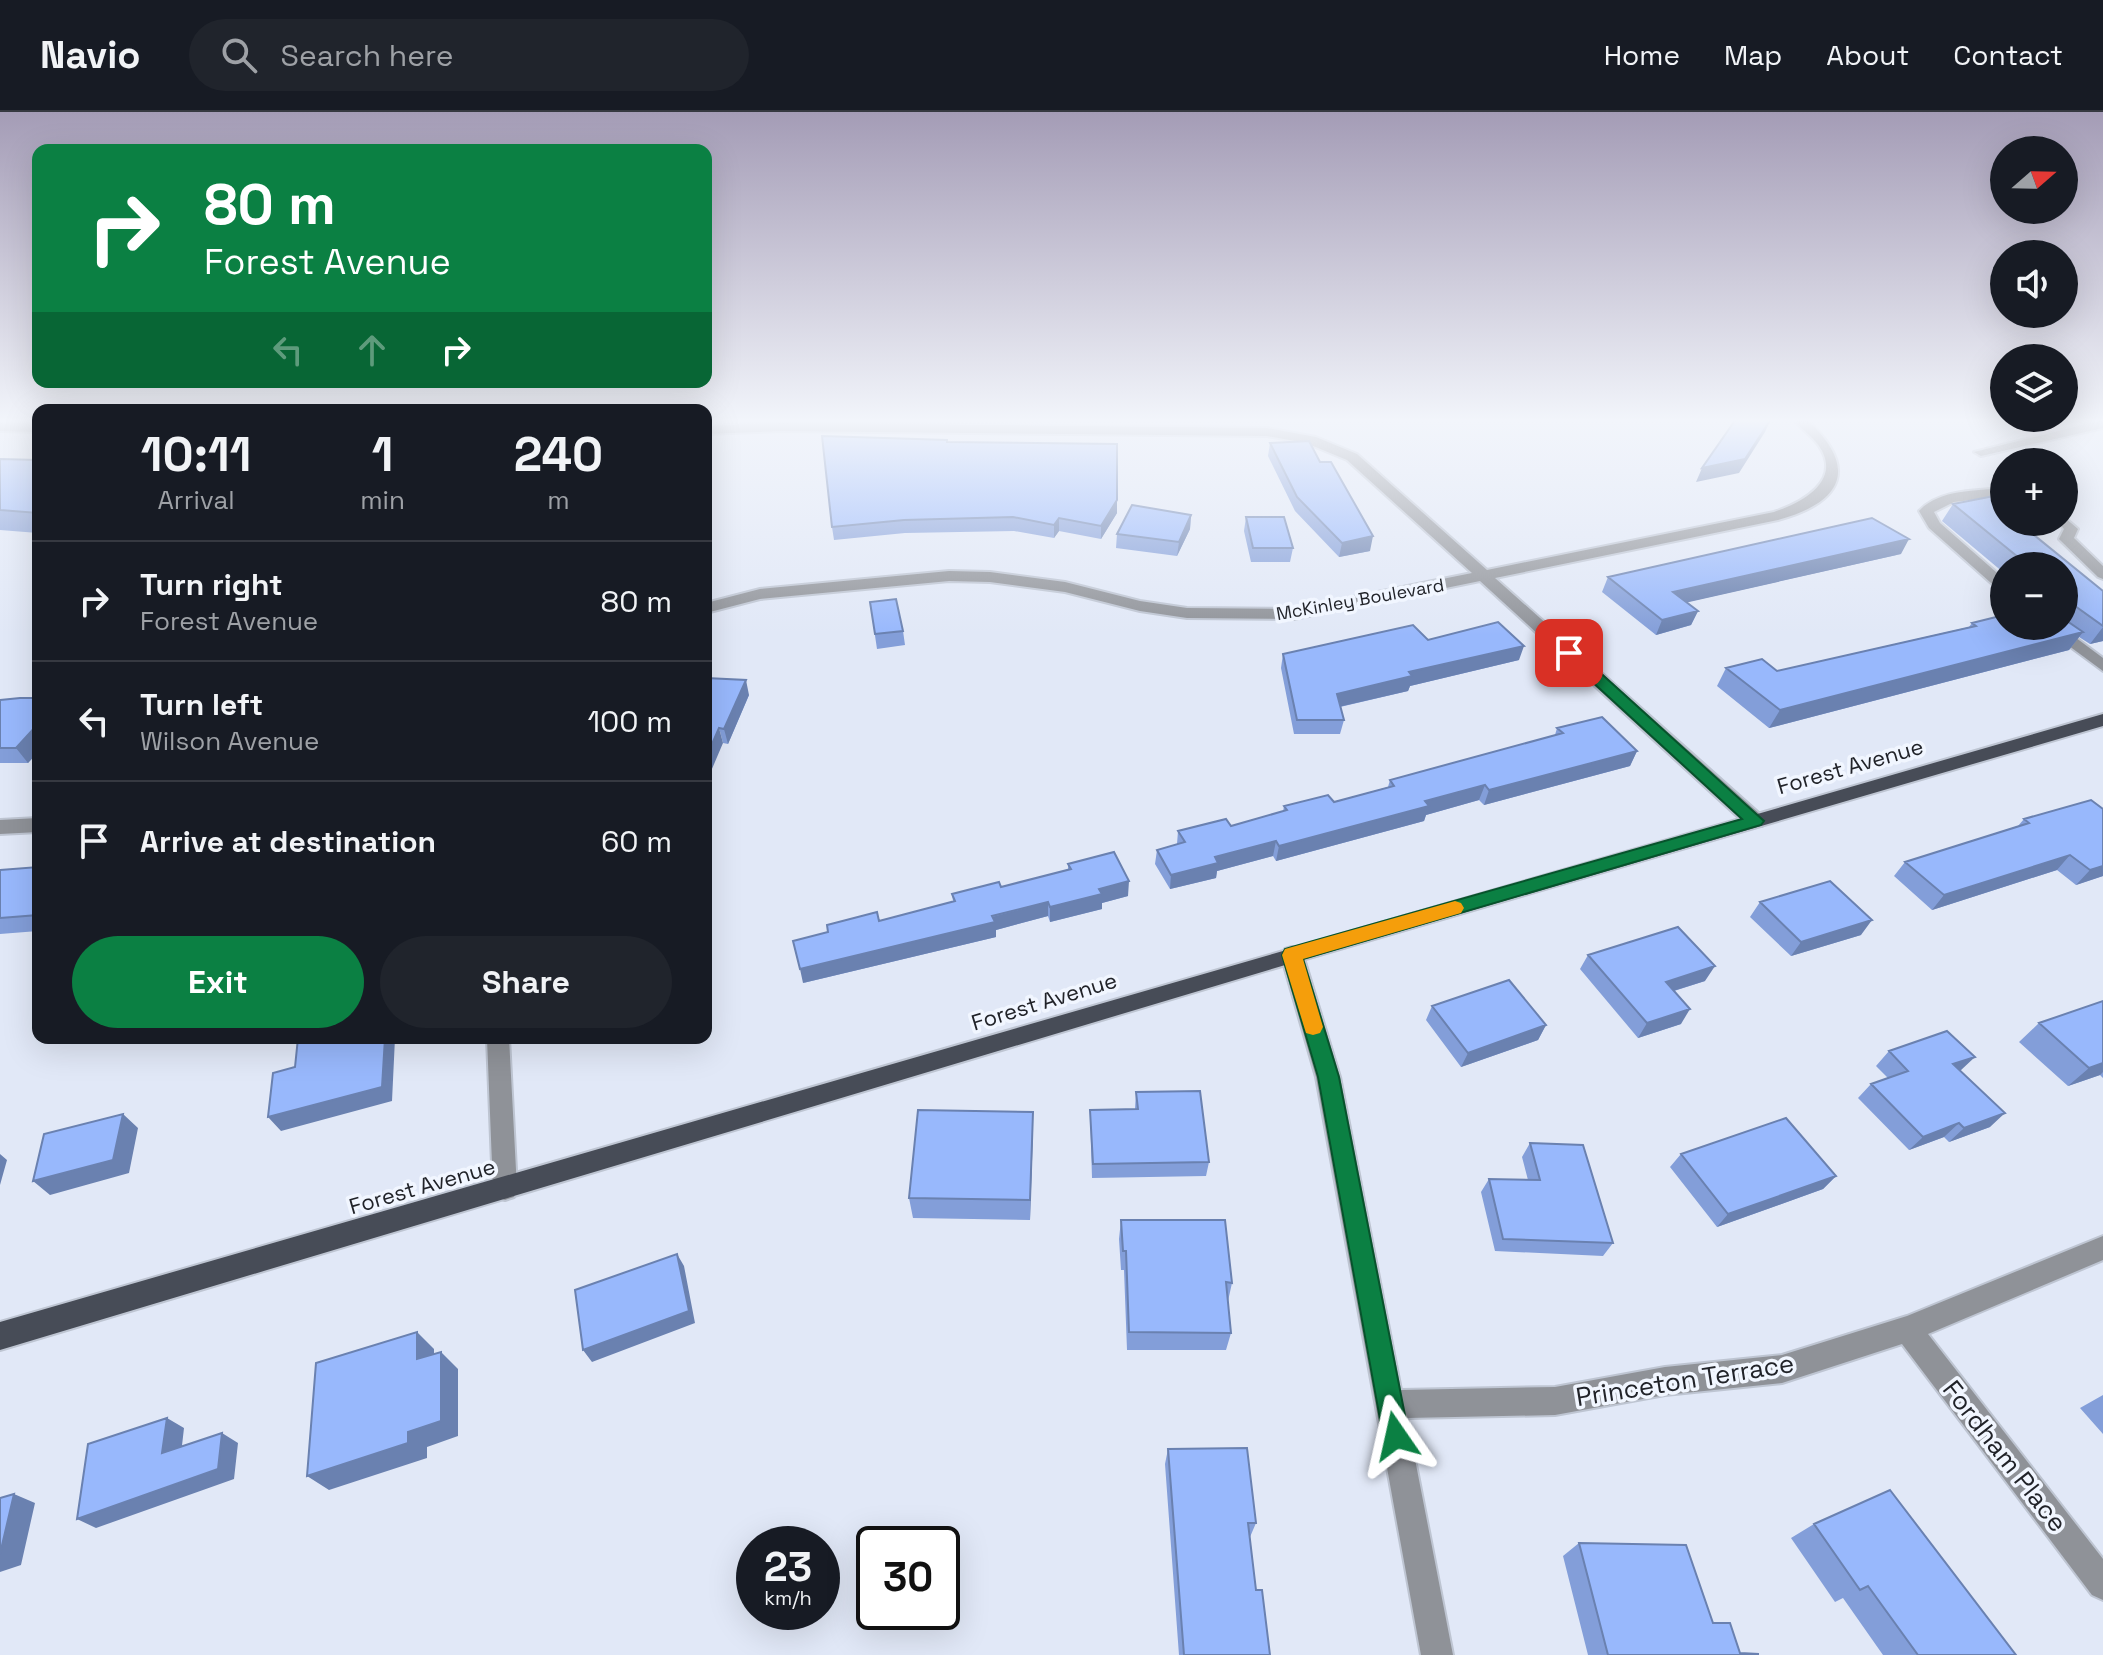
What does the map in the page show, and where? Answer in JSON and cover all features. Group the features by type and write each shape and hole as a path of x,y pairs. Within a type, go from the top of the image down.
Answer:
{"main road":[{"name":"Forest Avenue","path":"0,1336 1292,955 2103,720"}],"street":[{"path":"1390,491 1755,821"},
{"name":"McKinley Boulevard","path":"712,606 760,594 963,576 1031,581 1140,606 1187,613 1277,615 1778,516 1800,508 1823,491"},
{"path":"1990,494 1945,501 1932,505 1926,511 1934,525 1990,575"},
{"path":"2068,536 2066,539 2103,574"},
{"path":"2069,640 2103,666"},
{"path":"0,827 32,825"},
{"path":"1292,955 1328,1077 1437,1655"},
{"path":"498,1044 505,1189"},
{"name":"Princeton Terrace","path":"1390,1404 1555,1401 1665,1381 1782,1369 1907,1329 2103,1248"},
{"name":"Fordham Place","path":"1907,1329 2103,1584"}],"building":[{"path":"0,491 32,491 32,513 0,510"},
{"path":"828,491 1117,491 1117,500 1101,526 1059,518 1054,525 1013,517 904,520 832,527"},
{"path":"1294,491 1347,491 1373,536 1342,543"},
{"path":"1990,497 1990,534 1953,504"},
{"path":"1132,505 1191,515 1179,542 1117,534"},
{"path":"1246,517 1284,517 1293,548 1253,548"},
{"path":"1872,518 1909,539 1673,592 1698,611 1662,620 1608,577"},
{"path":"1992,536 2035,536 2055,552 2012,552"},
{"path":"2078,571 2103,591 2103,626 2078,608"},
{"path":"896,599 903,631 875,634 870,602"},
{"path":"1990,618 1990,640 2052,640 1780,710 1726,668 1762,659 1777,671 1976,626 1972,623"},
{"path":"1498,622 1524,646 1409,672 1412,676 1337,694 1344,720 1297,720 1283,654 1413,625 1428,640"},
{"path":"712,678 746,680 724,729 719,728 712,744"},
{"path":"32,698 32,731 16,748 0,748 0,700"},
{"path":"1602,717 1637,751 1489,790 1485,785 1425,801 1429,806 1279,846 1276,841 1215,857 1218,863 1171,875 1157,850 1185,842 1178,831 1226,819 1231,826 1287,810 1284,806 1328,795 1334,802 1394,786 1390,780 1563,733 1557,728"},
{"path":"2091,800 2103,809 2103,866 2090,870 2070,855 1944,895 1905,862 2029,823 2024,819"},
{"path":"1114,852 1129,881 1099,889 1102,894 1050,907 1048,902 992,916 995,922 800,969 793,941 828,932 827,925 877,912 879,921 955,901 952,894 999,882 1001,887 1071,869 1068,864"},
{"path":"32,867 32,915 0,918 0,870"},
{"path":"1830,881 1872,920 1801,942 1760,902"},
{"path":"1678,927 1715,966 1666,982 1690,1009 1647,1023 1588,955"},
{"path":"1509,980 1546,1025 1468,1053 1432,1006"},
{"path":"2103,1001 2103,1063 2089,1068 2039,1023"},
{"path":"1947,1031 1975,1057 1953,1064 2005,1113 1964,1128 1959,1123 1923,1137 1871,1084 1908,1071 1889,1051"},
{"path":"297,1044 385,1044 382,1087 268,1117 273,1073 295,1067"},
{"path":"1200,1091 1209,1162 1093,1164 1090,1110 1138,1109 1136,1092"},
{"path":"918,1110 1033,1112 1030,1200 909,1198"},
{"path":"123,1114 113,1160 33,1181 44,1134"},
{"path":"1786,1118 1836,1176 1728,1214 1681,1154"},
{"path":"1530,1143 1583,1145 1613,1243 1503,1239 1489,1179 1540,1180"},
{"path":"1121,1220 1225,1220 1232,1283 1226,1282 1231,1333 1129,1332 1126,1251 1123,1251"},
{"path":"677,1254 689,1311 583,1350 575,1290"},
{"path":"417,1332 417,1359 441,1352 441,1421 408,1432 408,1443 307,1476 316,1363"},
{"path":"167,1418 162,1453 222,1433 218,1469 77,1519 88,1444"},
{"path":"1247,1448 1256,1523 1248,1523 1256,1590 1262,1590 1270,1655 1184,1655 1168,1449"},
{"path":"1890,1490 2016,1655 1918,1655 1868,1586 1860,1590 1814,1524"},
{"path":"14,1494 0,1554 0,1498"},
{"path":"1579,1543 1686,1545 1713,1623 1730,1623 1740,1653 1758,1655 1608,1655"}],"slow traffic":[{"path":"1313,1027 1292,955 1455,908"}],"route":[{"path":"1396,1436 1328,1077 1292,955 1755,821 1569,653"}]}
